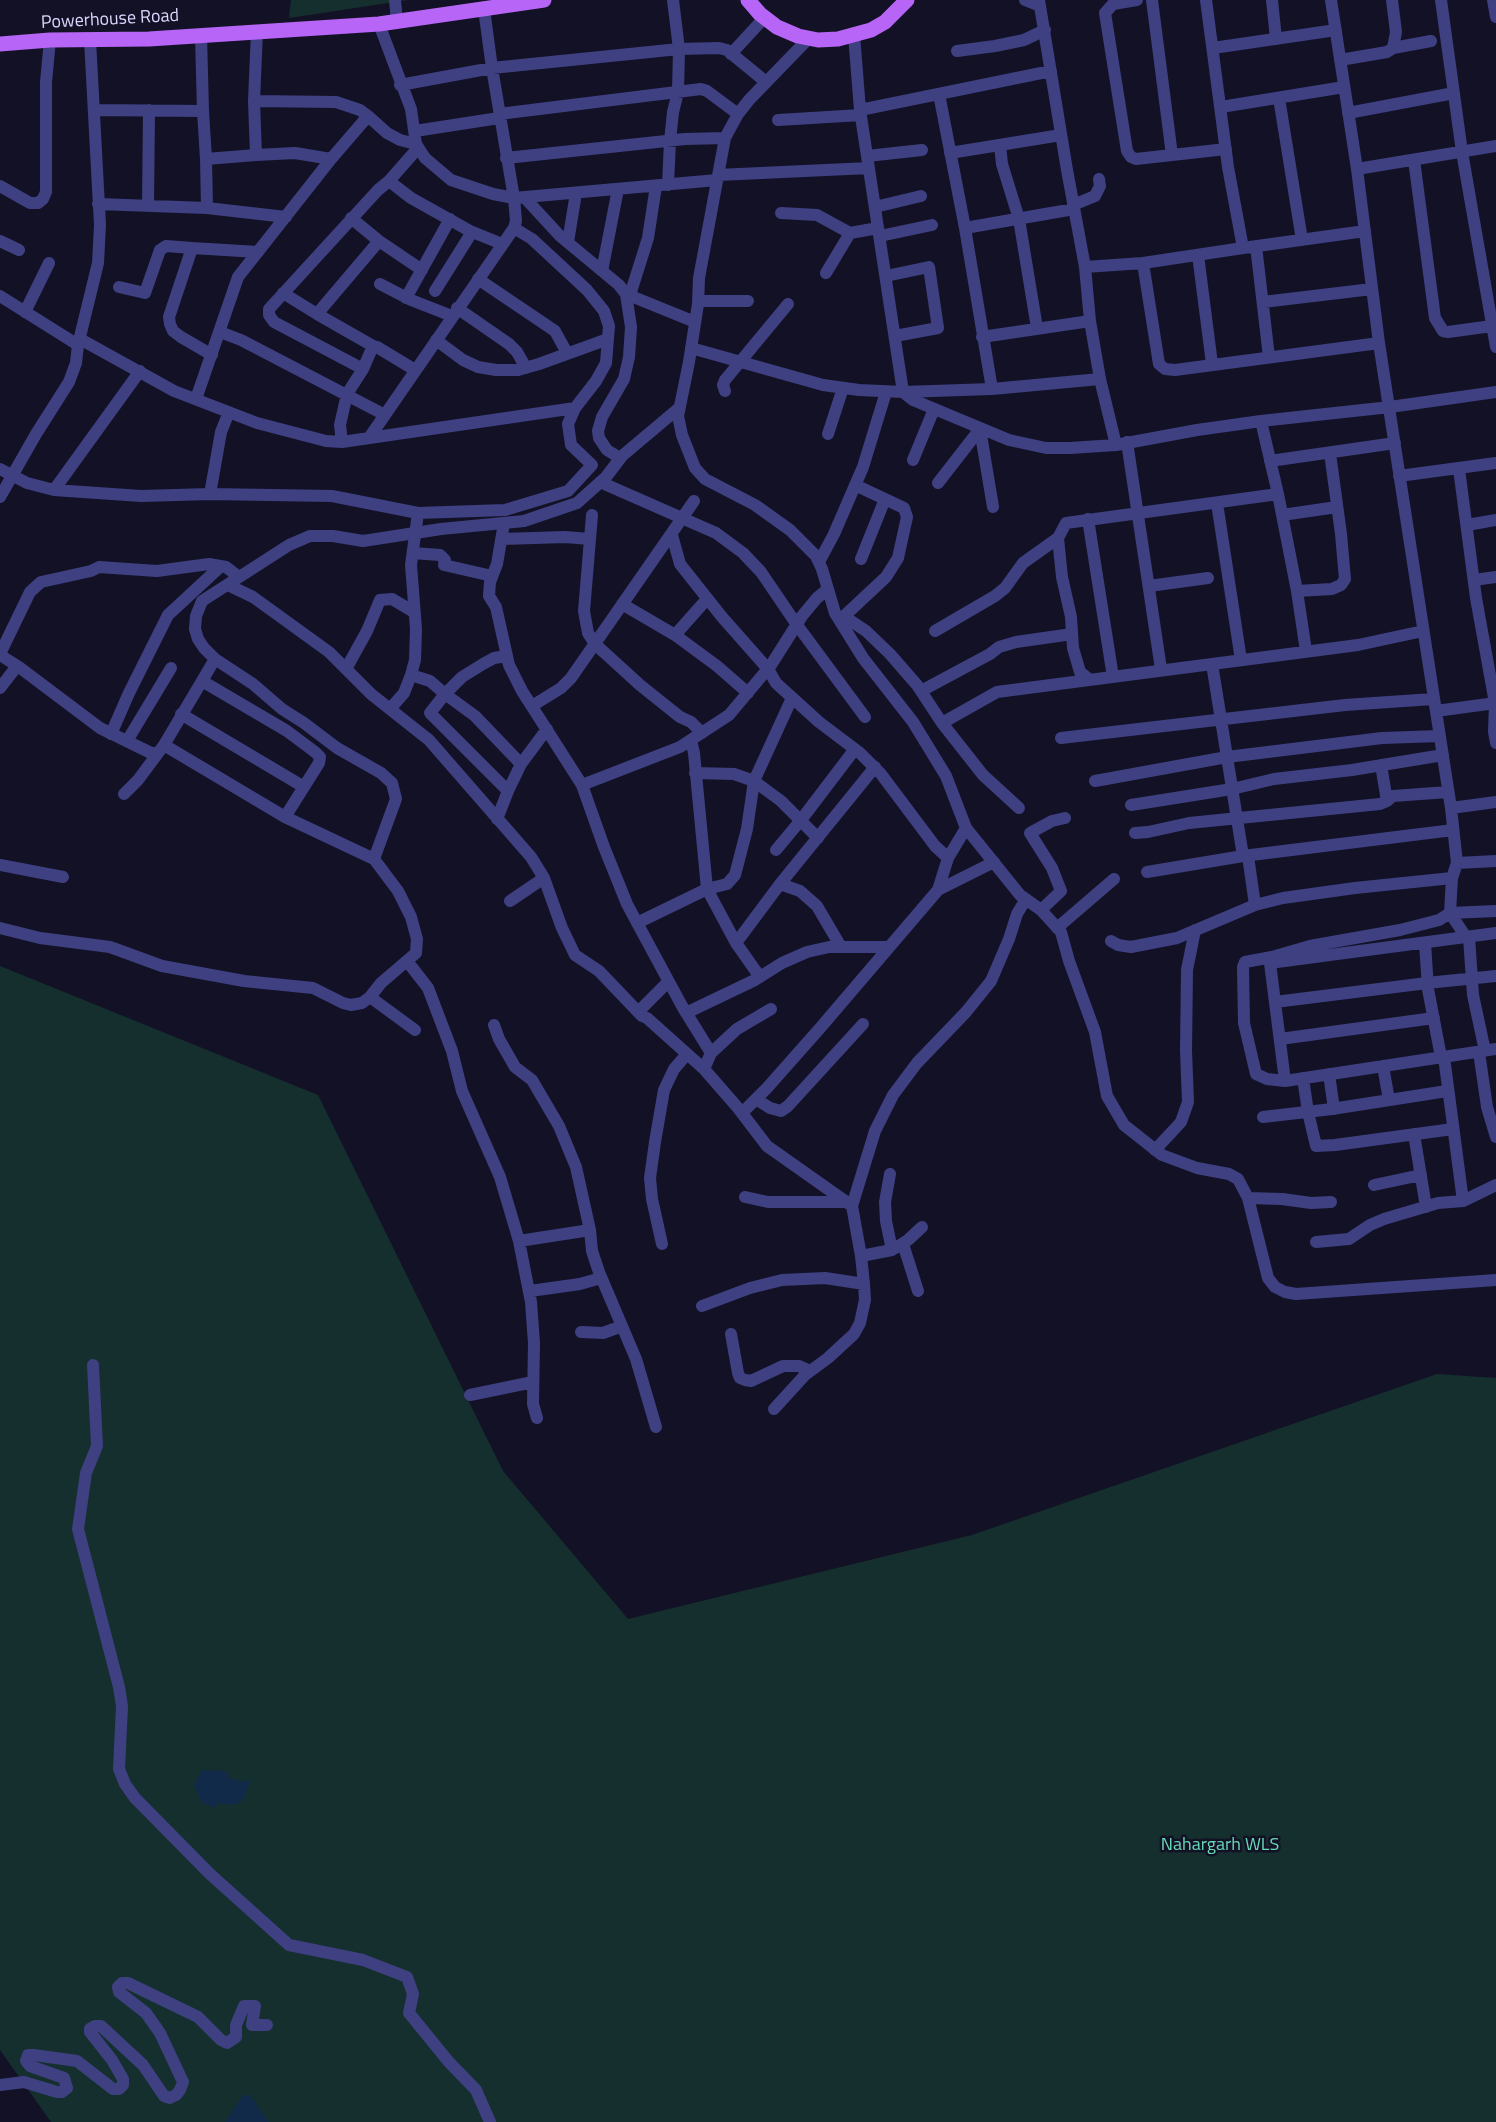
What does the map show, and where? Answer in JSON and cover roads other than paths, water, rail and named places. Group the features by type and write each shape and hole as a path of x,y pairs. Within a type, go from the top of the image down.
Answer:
{"main road":[{"name":"Powerhouse Road","path":"0,44 51,40 149,39 376,24 544,0"},
{"path":"748,0 777,27 798,36 838,39 871,30 885,22 907,0"}],"street":[{"path":"395,0 397,22"},
{"path":"619,459 607,450 599,438 598,431 602,417 624,379 629,357 631,327 628,294 648,238 662,185 670,141 678,92 679,49 673,0"},
{"path":"1025,0 1040,3 1085,267 1090,321 1100,379 1122,443 1137,513 1161,669"},
{"path":"1137,0 1113,4 1105,13 1127,151 1131,157 1136,159 1226,149"},
{"path":"1152,0 1172,155"},
{"path":"1206,0 1226,149 1263,302 1269,357"},
{"path":"1272,0 1276,39"},
{"path":"1331,0 1357,170 1379,343 1451,808 1457,863 1452,878 1450,913 1467,937 1473,995 1487,1051 1487,1107 1496,1137"},
{"path":"1392,0 1396,32 1392,48"},
{"path":"1442,0 1462,152 1496,347"},
{"path":"1493,0 1496,17"},
{"path":"369,438 515,224 518,200 506,159 484,9"},
{"path":"731,54 765,17"},
{"path":"376,24 411,109 417,146 425,158 451,180 518,200 868,162 922,150"},
{"path":"957,51 1024,40 1045,30"},
{"path":"1213,48 1336,30"},
{"path":"256,155 254,101 257,31"},
{"path":"201,35 207,208"},
{"path":"854,35 861,112 903,392 913,400 1009,440 1046,448 1122,443 1261,421 1496,392"},
{"path":"809,38 738,114 725,138 699,278 695,322 679,408 681,435 695,468 705,480 755,505 790,530 816,556 835,614 876,640 921,691 942,723 982,774 1019,808"},
{"path":"0,186 30,203 38,203 46,192 46,82 51,40"},
{"path":"0,497 69,382 76,363 98,264 100,246 90,40"},
{"path":"1340,60 1431,41"},
{"path":"400,85 492,68 679,49 719,48 731,54 766,82"},
{"path":"778,120 861,112 1051,70"},
{"path":"1221,107 1344,87"},
{"path":"415,131 499,116 701,89 738,114"},
{"path":"1348,112 1454,93"},
{"path":"939,94 965,228 992,389"},
{"path":"1279,98 1302,240"},
{"path":"254,101 336,102 360,110 387,134 417,146"},
{"path":"94,110 203,111"},
{"path":"148,206 149,110"},
{"path":"196,399 238,277 368,116"},
{"path":"950,153 1061,135"},
{"path":"506,159 670,141 725,138"},
{"path":"1000,145 1002,164 1019,219 1037,328"},
{"path":"363,369 274,322 269,315 269,309 351,218 389,181 417,146"},
{"path":"1357,170 1496,146"},
{"path":"206,159 295,153 331,159"},
{"path":"1414,160 1435,318 1443,331 1448,332 1493,321"},
{"path":"965,228 1074,207 1095,196 1100,186 1100,179"},
{"path":"389,181 411,198 472,232 501,244"},
{"path":"602,271 618,189"},
{"path":"568,242 576,193"},
{"path":"875,207 921,195"},
{"path":"518,200 628,294 695,322"},
{"path":"98,204 207,208 286,217"},
{"path":"781,213 817,215 850,233 879,232 932,225"},
{"path":"351,218 422,270"},
{"path":"406,298 450,219"},
{"path":"0,469 27,483 54,490 141,496 210,494 332,496 418,513 504,510 568,491 592,465 571,445 568,424 575,408 596,381 606,363 609,326 604,311 587,290 515,224"},
{"path":"1085,267 1143,263 1365,231"},
{"path":"435,291 472,232"},
{"path":"826,273 850,233"},
{"path":"0,241 19,250"},
{"path":"317,314 380,241"},
{"path":"119,287 145,293 160,250 166,246 258,252"},
{"path":"192,248 169,316 170,324 173,331 181,337 212,355"},
{"path":"1198,255 1212,364"},
{"path":"25,312 49,263"},
{"path":"1143,263 1159,364 1165,369 1175,370 1379,343"},
{"path":"886,276 928,267 935,308 938,328 895,336"},
{"path":"478,279 555,331 567,353"},
{"path":"380,284 406,298 455,312 509,344 517,352 526,368"},
{"path":"1263,302 1372,289"},
{"path":"284,293 415,370"},
{"path":"0,296 79,342 140,371 174,391 257,423 326,441 342,442 575,408"},
{"path":"698,301 748,301"},
{"path":"725,391 723,385 725,380 788,304"},
{"path":"982,336 1090,321"},
{"path":"220,332 241,340 384,415"},
{"path":"436,340 463,360 478,367 496,370 526,368 608,339"},
{"path":"342,442 340,425 347,394 363,369 373,346"},
{"path":"691,348 823,385 886,392 992,389 1100,379"},
{"path":"54,490 140,371"},
{"path":"828,434 843,388"},
{"path":"819,562 834,534 863,467 886,392"},
{"path":"111,734 168,615 230,570 310,536 333,536 363,541 441,529 524,521 577,502 603,479 619,459 679,408"},
{"path":"913,460 934,409"},
{"path":"210,494 221,432 229,412"},
{"path":"1261,421 1297,591 1306,651"},
{"path":"938,483 980,429"},
{"path":"980,429 993,507"},
{"path":"1270,461 1395,443"},
{"path":"1297,591 1332,589 1341,585 1345,579 1346,572 1330,453"},
{"path":"1399,476 1496,463"},
{"path":"1459,469 1474,580 1495,703 1496,742"},
{"path":"603,479 716,533 743,553 800,620 865,717"},
{"path":"842,619 886,577 898,558 907,517 904,508 855,485"},
{"path":"935,631 995,596 1010,582 1023,563 1058,538 1066,523 1278,494"},
{"path":"861,559 885,499"},
{"path":"532,706 561,688 571,678 694,501"},
{"path":"1217,503 1241,660"},
{"path":"1282,515 1337,507"},
{"path":"504,510 507,523 492,576 489,596 496,607 509,665 582,785 604,848 637,923 668,982 711,1053"},
{"path":"390,709 404,693 415,660 411,565 418,513"},
{"path":"592,515 584,611 588,633 595,644 640,686 680,717 691,722 702,733"},
{"path":"1088,519 1113,677"},
{"path":"1467,525 1496,520"},
{"path":"672,535 680,564 768,669 776,683 875,767 935,846 948,858"},
{"path":"502,539 564,537 590,539"},
{"path":"1058,538 1062,577 1071,617 1073,648 1080,672 1090,680"},
{"path":"413,553 440,555 445,560 444,565 492,576"},
{"path":"160,749 151,753 100,728 0,654 30,592 40,582 91,571 99,567 157,571 209,564 230,570"},
{"path":"230,570 228,585 202,602 195,616 198,639 215,659 253,684 282,709 337,748 381,773 392,783 396,799 374,859"},
{"path":"1474,580 1496,577"},
{"path":"1149,586 1208,578"},
{"path":"228,585 252,597 329,652 371,694 429,740 531,857 544,878 562,928 575,955 599,971 638,1012 704,1069 767,1146 848,1204"},
{"path":"582,785 680,747 729,715 768,669 817,598 828,589"},
{"path":"346,669 367,631 380,600 392,599 414,612"},
{"path":"675,635 707,599"},
{"path":"622,604 675,635 717,666 748,693"},
{"path":"842,619 863,658 913,722 946,776 966,828 1020,895 1041,910 1061,932 1095,1032 1107,1096 1124,1125 1155,1150 1197,1168 1229,1174 1238,1179 1248,1198 1268,1278 1275,1287 1296,1294 1496,1280"},
{"path":"942,723 997,692 1359,645 1423,632"},
{"path":"921,691 999,647 1016,642 1072,634"},
{"path":"507,656 494,658 462,677 430,712 508,791"},
{"path":"124,794 160,749 215,659"},
{"path":"1212,664 1236,820 1255,905"},
{"path":"0,688 17,666"},
{"path":"127,741 171,668"},
{"path":"411,675 430,681 475,716 521,764"},
{"path":"202,681 273,723 320,757 319,763 285,816"},
{"path":"637,923 707,889 727,884 735,875 747,829 754,781 792,698"},
{"path":"1061,738 1364,703 1434,705 1495,703"},
{"path":"273,723 282,709"},
{"path":"181,714 304,787"},
{"path":"497,819 521,764 547,729"},
{"path":"1095,782 1227,757 1382,738 1440,736"},
{"path":"691,740 707,889 736,943 760,977"},
{"path":"0,928 40,938 110,947 162,966 244,981 313,988 351,1005 362,1003 370,998 381,984 416,953 417,939 411,917 398,891 374,859 285,816 160,749"},
{"path":"776,850 855,749"},
{"path":"1131,805 1232,789 1275,779 1443,755"},
{"path":"1381,765 1387,801"},
{"path":"736,943 875,767"},
{"path":"695,773 734,774 754,781 781,801 818,838"},
{"path":"1135,833 1189,823 1380,804 1393,796 1448,792"},
{"path":"1451,808 1496,802"},
{"path":"1041,910 1061,891 1052,868 1030,833 1052,821 1065,818"},
{"path":"938,890 948,858 966,828"},
{"path":"1147,872 1245,856 1453,830"},
{"path":"1457,863 1496,861"},
{"path":"742,1113 821,1027 938,890 994,862"},
{"path":"0,865 63,878"},
{"path":"510,902 544,878"},
{"path":"1111,940 1118,945 1131,946 1177,938 1255,905 1283,898 1452,878"},
{"path":"1057,928 1114,879"},
{"path":"780,885 800,891 817,906 841,947"},
{"path":"774,1409 810,1371 854,1334 860,1323 865,1300 864,1284 861,1256 848,1204 875,1131 893,1095 917,1063 966,1012 991,981 1017,914 1026,899"},
{"path":"1271,960 1310,946 1400,930 1439,920 1450,913 1496,911"},
{"path":"1155,1150 1181,1122 1188,1102 1187,970 1195,930"},
{"path":"1487,1051 1285,1081 1267,1078 1256,1074 1244,1023 1243,967 1245,962 1496,933"},
{"path":"1425,943 1428,982 1442,1057 1463,1201"},
{"path":"686,1013 807,952 829,947 887,947"},
{"path":"1271,960 1285,1081"},
{"path":"407,961 428,988 452,1050 462,1090 500,1177 519,1241 530,1291 534,1343 533,1404 537,1418"},
{"path":"1275,1002 1428,982 1496,976"},
{"path":"638,1012 668,982"},
{"path":"370,998 415,1030"},
{"path":"704,1069 711,1053 737,1029 771,1009"},
{"path":"1280,1040 1434,1018"},
{"path":"494,1024 515,1067 532,1080 558,1126 576,1167 590,1230 592,1251 601,1278 636,1359 656,1427"},
{"path":"756,1099 776,1111 781,1111 863,1024"},
{"path":"662,1244 650,1178 664,1090 674,1069 687,1054"},
{"path":"1383,1066 1389,1100"},
{"path":"1329,1074 1334,1109"},
{"path":"1303,1078 1316,1146 1453,1128"},
{"path":"1263,1117 1334,1109 1447,1091"},
{"path":"1414,1134 1426,1207"},
{"path":"890,1174 885,1202 886,1221 918,1291"},
{"path":"1374,1185 1420,1174"},
{"path":"1316,1242 1349,1239 1377,1222 1438,1203 1463,1201 1496,1185"},
{"path":"745,1197 768,1202 848,1204"},
{"path":"1248,1198 1282,1198 1311,1203 1331,1202"},
{"path":"861,1256 897,1247 922,1227"},
{"path":"519,1241 590,1230"},
{"path":"530,1291 580,1284 601,1278"},
{"path":"702,1306 750,1288 782,1280 825,1278 864,1284"},
{"path":"581,1332 603,1333 622,1326"},
{"path":"731,1334 740,1378 751,1381 783,1366 799,1366 810,1371"},
{"path":"93,1365 97,1446 86,1473 78,1529 119,1687 122,1706 119,1769 125,1784 135,1798 210,1874 289,1945 323,1950 363,1960 407,1977 413,1994 409,2013 448,2061 476,2090 490,2122"},
{"path":"470,1395 532,1382"},
{"path":"0,2085 24,2082 57,2092 62,2092 67,2088 64,2078 30,2066 26,2061 28,2055 34,2055 77,2061 113,2089 120,2090 123,2079 112,2060 90,2032 94,2026 101,2026 143,2065 164,2097 170,2098 176,2095 183,2082 160,2033 146,2013 119,1992 118,1987 122,1983 128,1983 198,2017 220,2040 227,2043 236,2037 236,2025 244,2006 255,2006 252,2025 267,2025"}],"water":[{"path":"202,1770 221,1770 228,1773 227,1776 232,1779 244,1782 247,1779 250,1780 243,1800 234,1805 218,1803 215,1808 202,1803 194,1785"},
{"path":"244,2094 251,2097 269,2122 225,2122"}],"park label":[{"name":"Nahargarh WLS","path":"1220,1846"}]}
